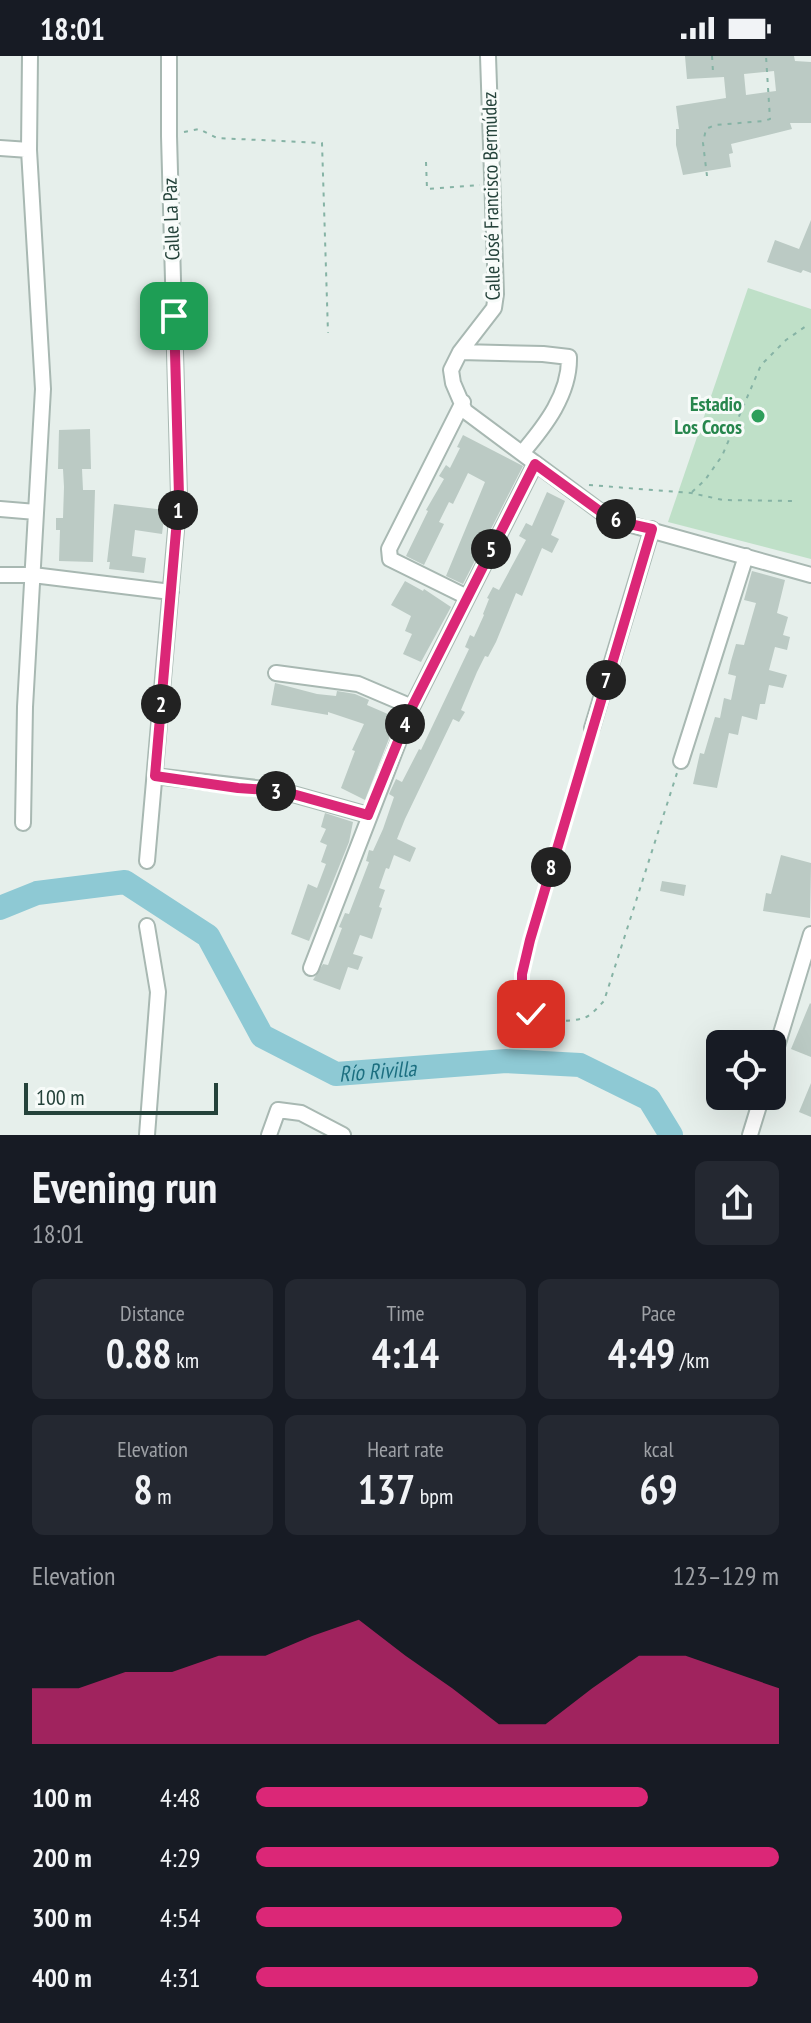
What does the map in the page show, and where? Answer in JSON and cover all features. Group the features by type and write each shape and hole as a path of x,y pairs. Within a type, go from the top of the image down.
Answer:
{"street":[{"path":"23,823 25,707 43,389 29,150 30,56"},
{"name":"Calle La Paz","path":"147,861 179,496 169,56"},
{"name":"Calle José Francisco Bermúdez","path":"460,352 494,308 496,294 488,56"},
{"path":"0,148 29,150"},
{"path":"522,453 544,424 567,384 569,357 460,352 451,370 465,411 601,512 621,522 811,575"},
{"path":"463,402 388,555 390,559 467,597"},
{"path":"311,968 412,707 535,464"},
{"path":"0,509 36,512"},
{"path":"592,728 652,529"},
{"path":"681,761 746,556"},
{"path":"0,575 33,575 171,592"},
{"path":"276,673 358,684 412,707"},
{"path":"155,776 282,791 368,815"},
{"path":"147,926 158,992 147,1135"},
{"path":"782,1030 811,934"},
{"path":"269,1135 278,1110 301,1113 343,1135"},
{"path":"750,1135 758,1110"}],"path":[{"path":"712,56 713,72"},
{"path":"707,176 703,143 706,129 715,125 770,119 766,56"},
{"path":"169,136 199,129 217,138 322,143 328,333"},
{"path":"426,162 427,189 492,185"},
{"path":"691,493 722,456 761,365 786,340 809,324"},
{"path":"569,488 596,483 691,493 723,500 794,501"},
{"path":"592,728 522,974 522,1003 531,1014 549,1019 579,1019 587,1017 604,1001 681,761"}],"green space":[{"name":"Estadio Los Cocos","path":"748,288 811,309 811,559 668,522"}],"building":[{"path":"685,56 794,56 795,61 811,62 811,123 790,123 792,129 731,144 731,167 683,175 676,145 676,129 679,129 676,106 726,98 724,77 687,79","holes":["774,71 776,91 746,95 744,74"]},
{"path":"811,220 811,273 803,270 801,273 767,262 775,240 799,249"},
{"path":"90,429 91,469 82,469 83,490 95,490 93,562 59,561 60,530 56,530 56,518 63,518 64,487 63,469 58,469 59,430"},
{"path":"463,435 523,466 463,584 446,576 485,482 468,473 453,504 449,502 439,522 444,524 424,565 406,556 426,510 444,479 439,476 446,465 450,468"},
{"path":"547,492 565,501 551,535 559,539 552,553 542,548 522,596 516,593 496,642 477,672 461,710 465,712 459,722 453,719 405,819 397,839 416,848 410,862 394,855 389,869 386,868 379,888 385,890 379,907 382,908 372,939 360,935 353,954 363,957 358,970 348,967 340,990 313,980 323,964 328,965 342,928 339,927 345,913 349,914 369,862 366,861 369,850 373,851 383,829 394,797 389,794 396,779 402,782 421,750 469,649 465,647 470,635 474,637 484,615 487,598 493,587 499,590 526,540 519,536 526,523 532,526"},
{"path":"114,504 165,510 162,534 135,530 132,556 146,558 144,573 109,569 110,562 107,562"},
{"path":"752,571 785,580 777,613 788,617 783,635 790,637 787,650 775,647 769,670 787,675 783,688 769,685 757,720 742,716 738,735 729,733 717,788 693,784 700,753 704,754 715,717 720,718 724,698 731,700 736,676 728,674 731,661 736,644 744,645 756,603 744,600"},
{"path":"405,581 451,607 421,662 403,654 412,634 405,631 411,616 391,605"},
{"path":"275,683 317,694 336,696 337,691 355,694 369,700 367,705 397,718 365,800 341,788 355,751 352,750 364,724 328,712 328,715 271,705"},
{"path":"325,813 353,822 349,842 309,941 291,934 308,884 317,888 326,864 321,862 327,845 320,842 326,829 321,827"},
{"path":"781,855 811,863 810,918 763,911 766,893 771,894"},
{"path":"662,881 686,885 684,896 660,891"},
{"path":"811,1004 811,1057 791,1049"},
{"path":"811,1083 811,1117 799,1112"}],"waterway":[{"name":"Río Rivilla","path":"0,908 37,893 125,882 208,936 262,1036 336,1074 506,1061 580,1065 649,1099 671,1135"}],"place":[{"name":"Estadio Los Cocos","path":"758,416"}],"route":[{"path":"174,316 179,496 155,776 282,791 368,815 412,707 535,464 601,512 621,522 652,529 530,940 522,974 522,1003 531,1014"}]}
